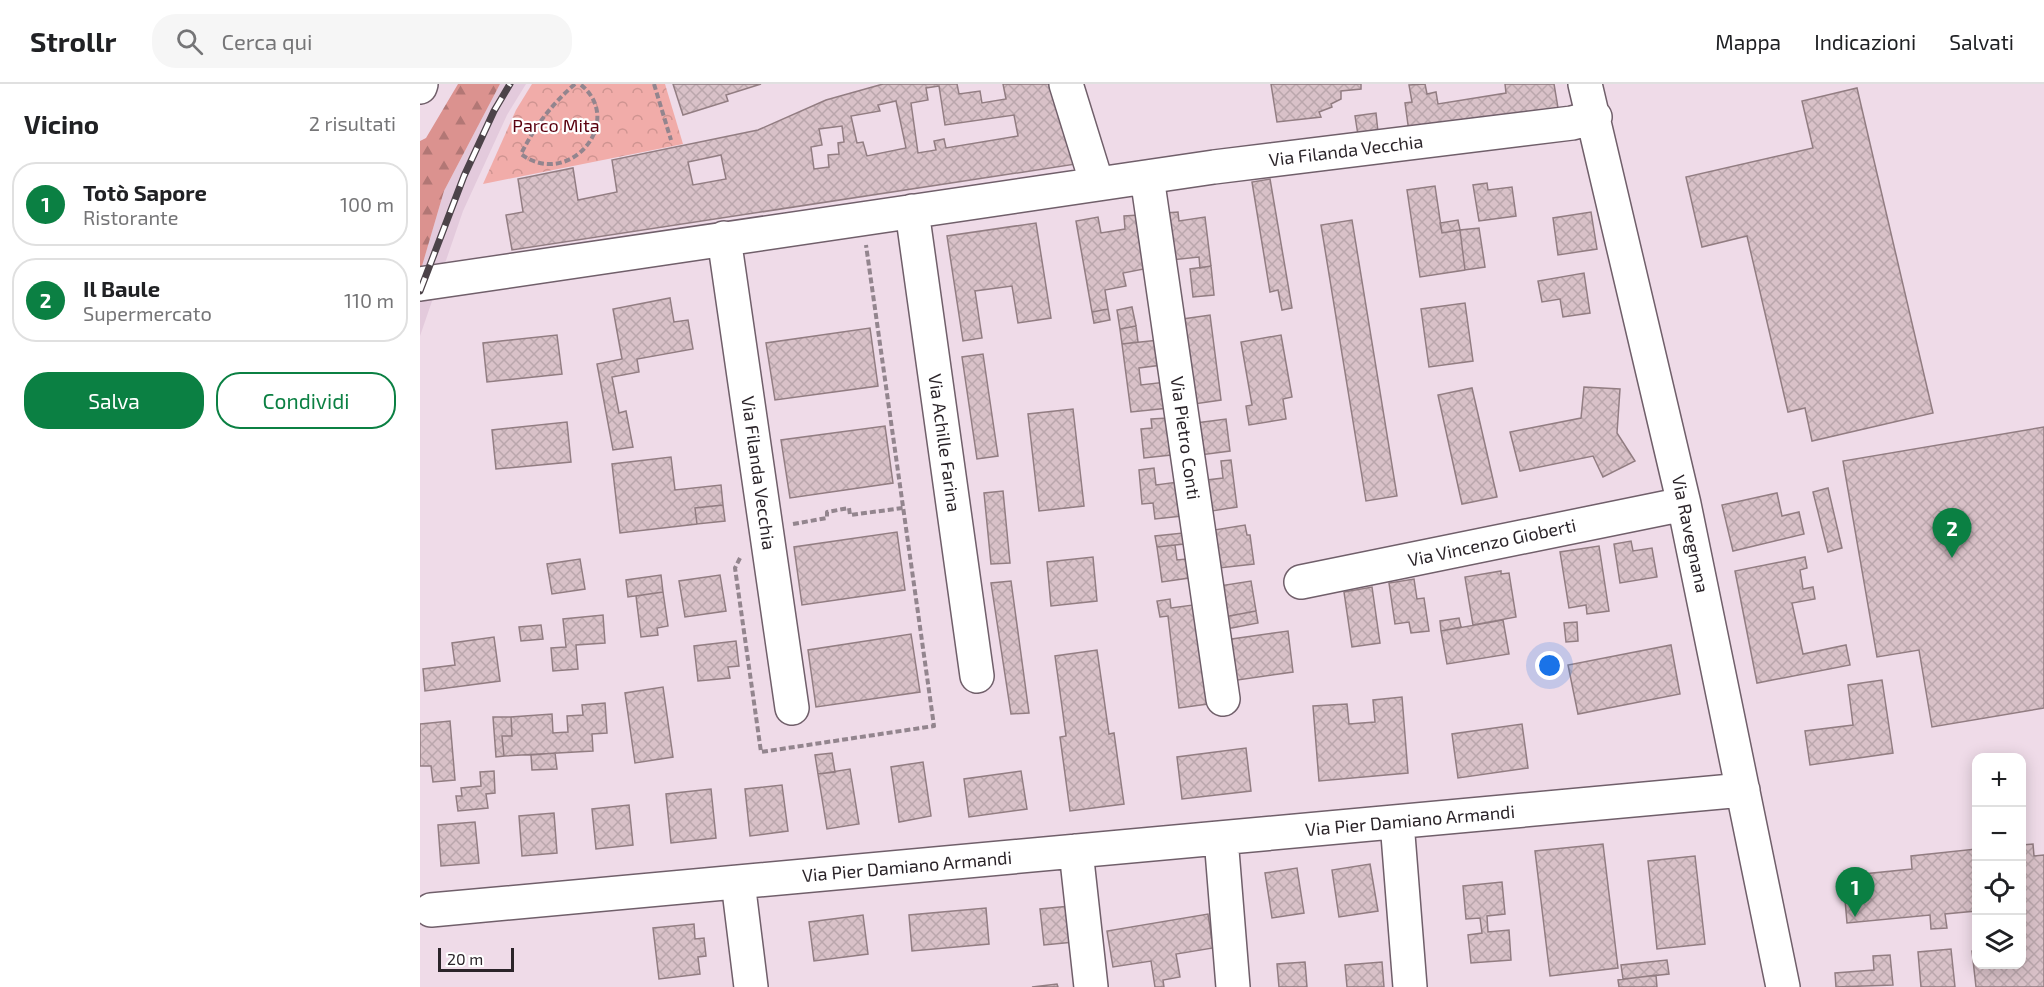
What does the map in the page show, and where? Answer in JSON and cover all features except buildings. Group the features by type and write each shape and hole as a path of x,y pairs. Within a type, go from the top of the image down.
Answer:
{"street":[{"path":"1066,84 1097,184"},
{"name":"Via Ravegnana","path":"1585,84 1595,117 1684,504 1783,987"},
{"name":"Via Filanda Vecchia","path":"420,284 1097,184 1572,123 1595,117"},
{"name":"Via Pietro Conti","path":"1147,177 1223,699"},
{"name":"Via Achille Farina","path":"912,211 977,676"},
{"name":"Via Filanda Vecchia","path":"724,238 792,708"},
{"name":"Via Vincenzo Gioberti","path":"1301,582 1684,504"},
{"name":"Via Pier Damiano Armandi","path":"431,910 1743,790"},
{"path":"1397,822 1410,987"},
{"path":"1221,838 1233,987"},
{"path":"1077,852 1091,987"},
{"path":"738,882 751,987"}],"path":[{"path":"575,84 555,101 527,141 521,154 533,163 548,165 566,162 593,140 598,125 596,111 592,95 580,84"},
{"path":"654,84 671,140"},
{"path":"742,553 735,568 761,752 934,726 862,218"},
{"path":"786,525 827,518 827,512 849,508 850,515 903,508"}],"shaded area":[{"path":"500,84 526,84 507,115 463,211 420,336 420,272 444,191"}],"green space":[{"path":"458,84 500,84 444,191 422,266 420,266 420,141 426,138"},
{"name":"Parco Mita","path":"532,84 665,84 683,144 483,184 516,110"}],"railway":[{"path":"420,291 464,176 494,111 510,84"}],"place":[{"name":"Il Baule","path":"1952,558"},
{"name":"Totò Sapore","path":"1855,917"}]}
